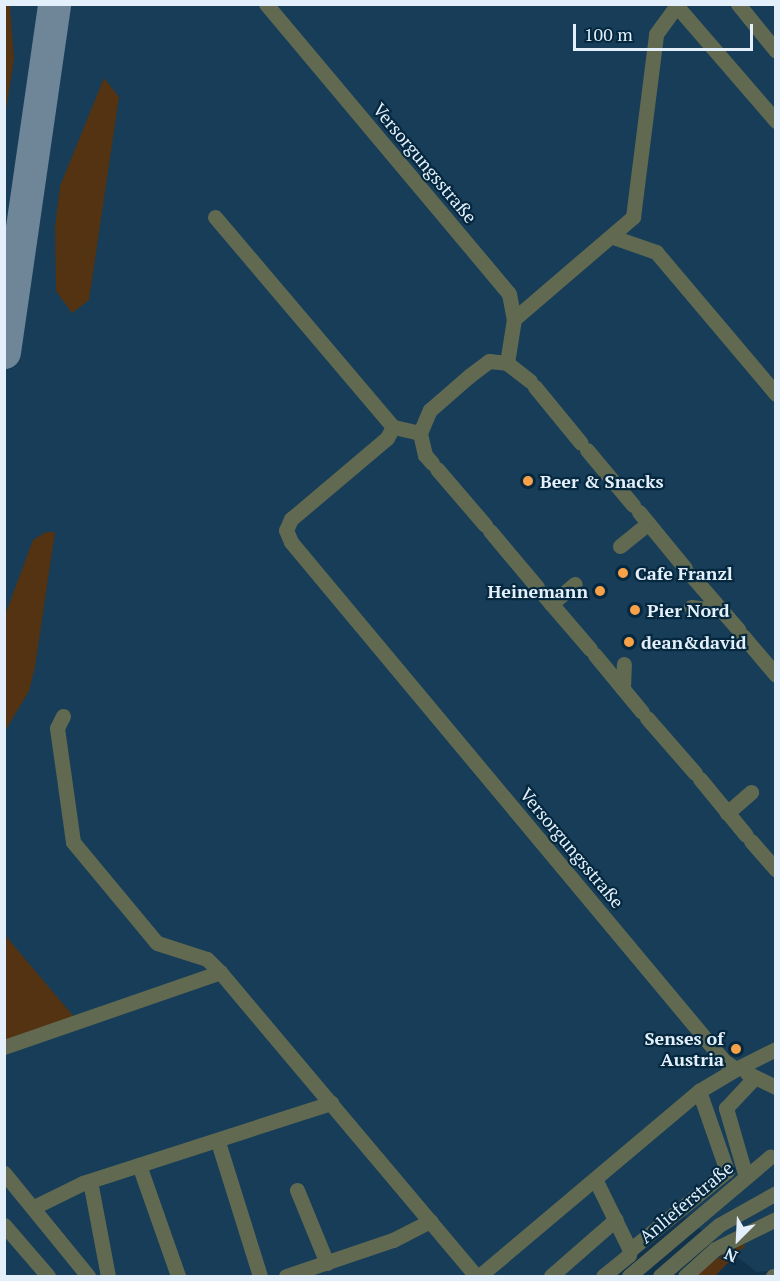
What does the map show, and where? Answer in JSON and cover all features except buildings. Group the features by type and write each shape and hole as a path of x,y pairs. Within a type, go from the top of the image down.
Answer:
{"street":[{"name":"Versorgungsstraße","path":"266,4 509,294 514,319 507,363"},
{"path":"738,4 776,51"},
{"path":"514,319 613,237 633,217 650,62 656,34 676,5 776,121"},
{"path":"215,217 393,427 420,433"},
{"path":"613,237 656,252 776,394"},
{"path":"776,675 532,384 507,363 489,361 430,410 420,433 425,455 776,870"},
{"name":"Versorgungsstraße","path":"393,427 387,438 291,519 286,530 291,542 724,1060 736,1069"},
{"path":"630,542 640,513"},
{"path":"544,595 570,593"},
{"path":"691,607 722,611"},
{"path":"623,689 624,664"},
{"path":"63,716 57,728 73,842 157,943 207,959 220,972 430,1221 486,1274 699,1091 776,1049"},
{"path":"727,813 751,792"},
{"path":"4,1047 220,972"},
{"path":"736,1069 776,1087"},
{"path":"746,1177 726,1108 755,1077"},
{"path":"603,1276 629,1255 630,1250 727,1171 699,1091"},
{"path":"34,1207 90,1181 218,1142 331,1103"},
{"path":"218,1142 260,1276"},
{"name":"Anlieferstraße","path":"628,1276 770,1157"},
{"path":"139,1165 178,1276"},
{"path":"4,1173 88,1276"},
{"path":"595,1179 630,1250"},
{"path":"90,1181 108,1276"},
{"path":"297,1190 327,1263"},
{"path":"660,1276 719,1225 776,1193"},
{"path":"687,1254 735,1226 776,1210"},
{"path":"551,1276 616,1219"},
{"path":"685,1276 715,1249 776,1219"},
{"path":"286,1276 393,1240 430,1221"},
{"path":"4,1225 48,1276"}],"shaded area":[{"path":"4,5 10,5 14,59 5,116"},
{"path":"5,5 775,5 775,1270 757,1272 684,1217 612,1276 5,1276"},
{"path":"104,78 119,97 89,300 72,313 56,291 55,227 60,186"},
{"path":"46,532 55,532 35,667 29,691 5,731 5,615 33,540"},
{"path":"4,934 75,1018 4,1044"},
{"path":"742,1241 745,1246 715,1276 693,1276"}],"taxiway":[{"path":"4,352 54,4"}],"place":[{"name":"Beer & Snacks","path":"528,481"},
{"name":"Cafe Franzl","path":"623,573"},
{"name":"Heinemann","path":"600,591"},
{"name":"Pier Nord","path":"635,610"},
{"name":"dean&david","path":"629,642"},
{"name":"Senses of Austria","path":"736,1049"}]}
